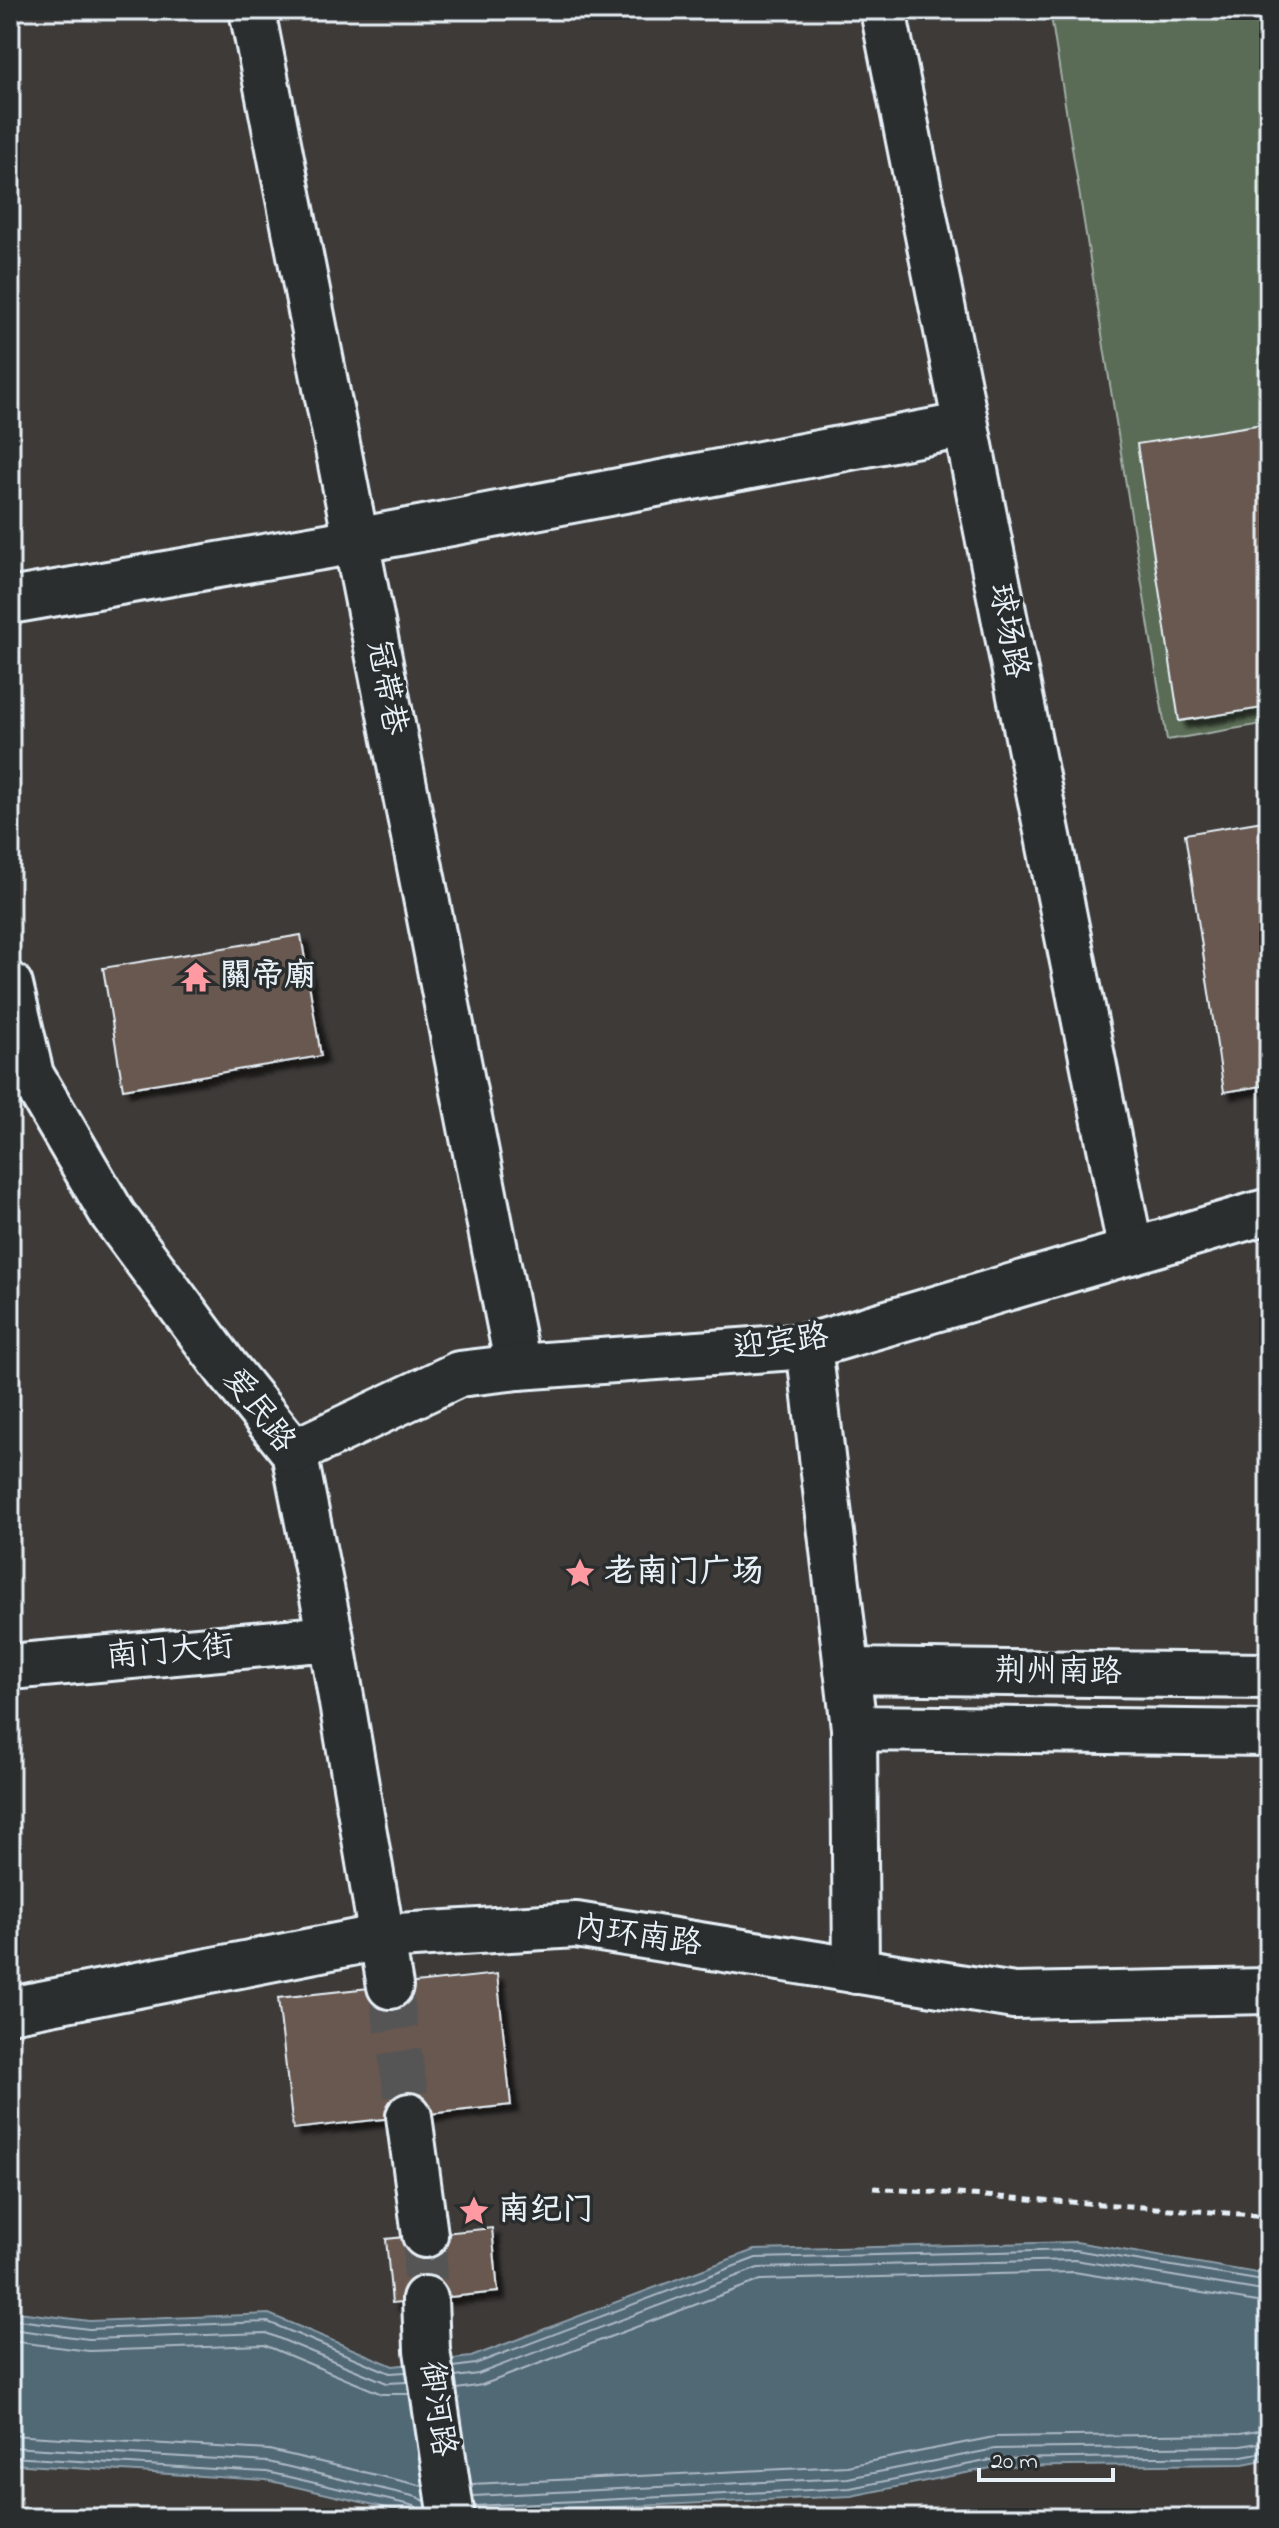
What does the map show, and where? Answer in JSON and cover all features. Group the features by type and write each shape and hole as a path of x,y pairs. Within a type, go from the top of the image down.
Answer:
{"street":[{"name":"冠带巷","path":"252,10 518,1367"},
{"name":"球场路","path":"883,10 1131,1252"},
{"path":"10,601 356,541 966,425"},
{"name":"爱民路","path":"10,985 31,1075 113,1215 227,1369 294,1452 331,1638 382,1937"},
{"name":"迎宾路","path":"294,1452 459,1374 809,1346 1269,1211"},
{"path":"809,1346 854,1728 856,1971"},
{"name":"南门大街","path":"10,1667 331,1638"},
{"name":"荆州南路","path":"847,1671 1269,1676"},
{"name":"荆州南路","path":"854,1728 1269,1733"},
{"name":"内环南路","path":"10,2010 382,1937 576,1925 1014,1996 1269,1991"},
{"path":"382,1937 390,1986"},
{"path":"409,2116 425,2235"},
{"name":"御河路","path":"425,2299 427,2350 452,2518"}],"path":[{"path":"873,2188 1269,2216"}],"green space":[{"path":"1050,10 1269,10 1269,723 1167,740"}],"water":[{"path":"1076,2242 1269,2275 1269,2459 1243,2464 996,2467 851,2496 422,2516 266,2480 10,2464 10,2311 89,2321 269,2314 393,2366 471,2357 754,2250"}],"building":[{"path":"1269,423 1269,707 1179,721 1137,444"},
{"path":"1269,820 1269,1085 1224,1092 1185,834"},
{"path":"301,935 321,1056 123,1089 103,968"},
{"path":"497,1974 511,2105 293,2129 278,1998"},
{"path":"492,2228 498,2292 392,2303 386,2239"}],"tunnel":[{"path":"390,1986 409,2116"},
{"path":"425,2235 425,2299"}],"place":[{"name":"關帝廟","path":"196,977"},
{"name":"老南门广场","path":"580,1573"},
{"name":"南纪门","path":"474,2211"}]}
